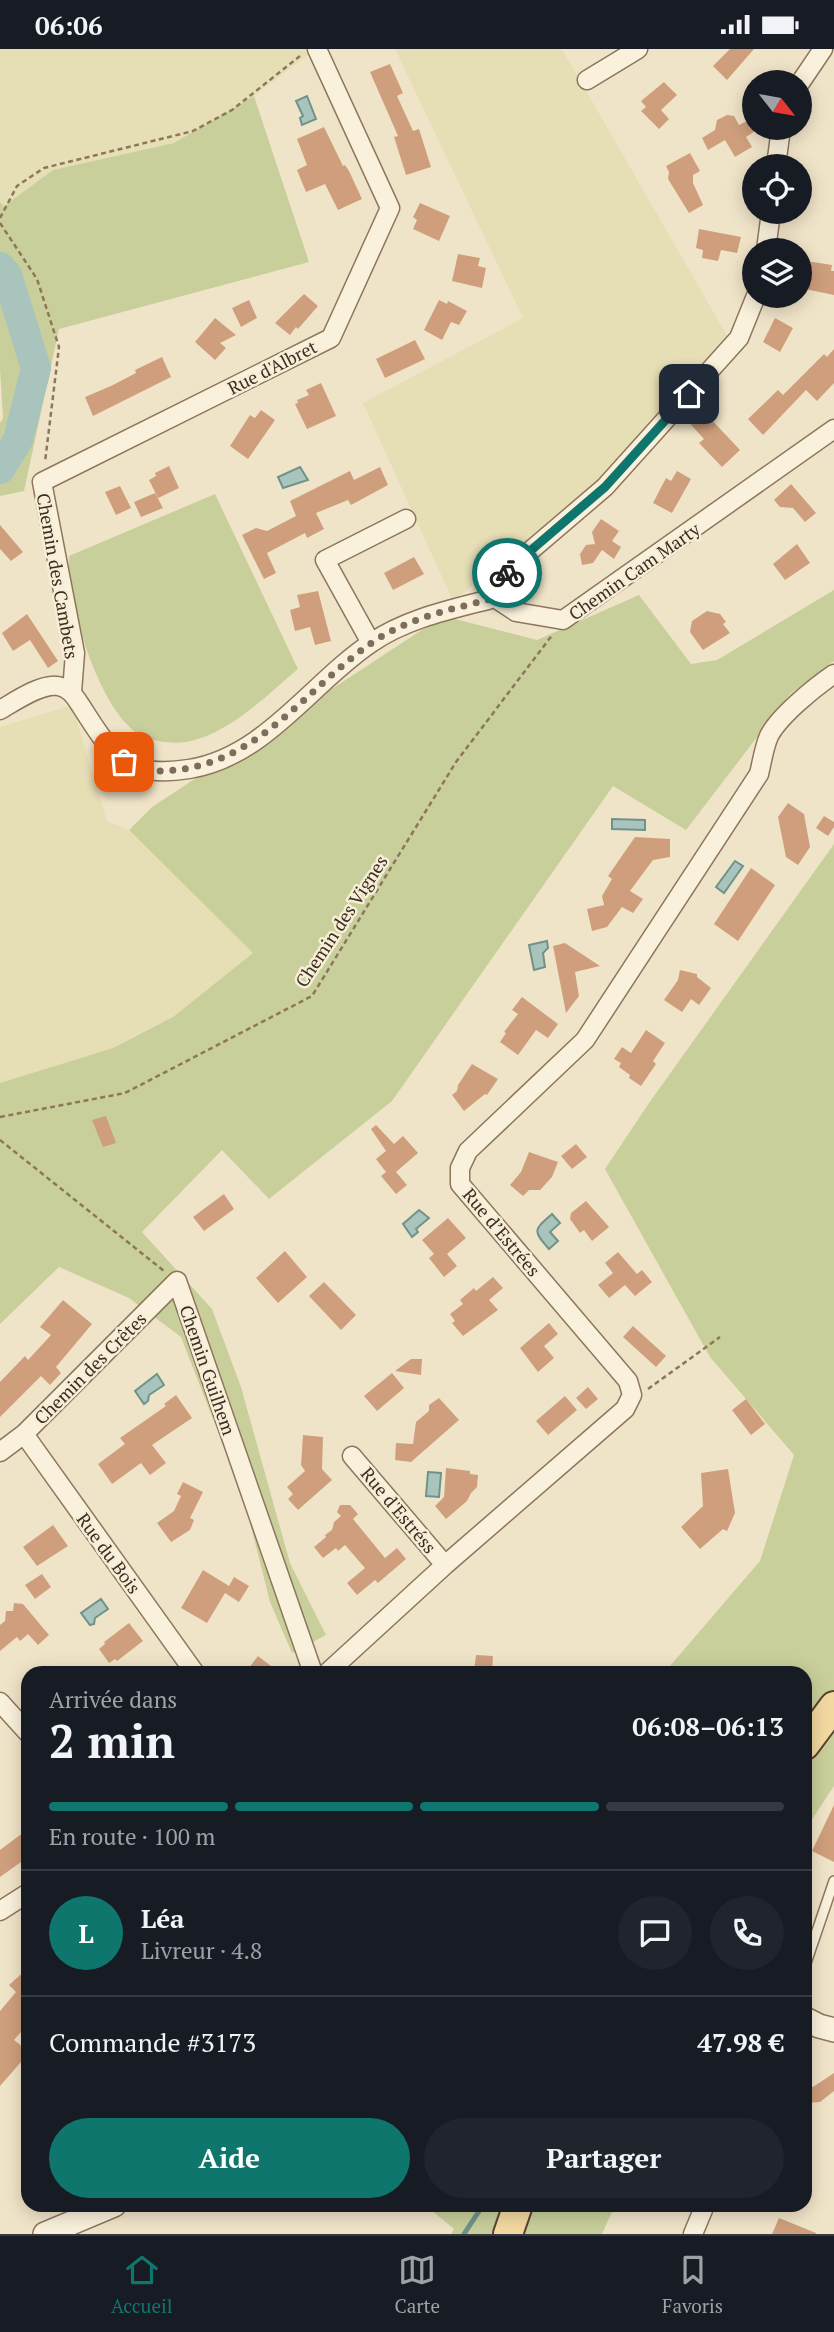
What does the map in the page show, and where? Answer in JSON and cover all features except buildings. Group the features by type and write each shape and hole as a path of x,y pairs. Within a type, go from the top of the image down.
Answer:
{"main road":[{"path":"812,1736 834,1706"},
{"path":"508,2234 516,2212"}],"street":[{"name":"Rue d'Albret","path":"42,482 331,338 390,208 317,49"},
{"path":"587,80 638,49"},
{"path":"809,70 824,49"},
{"path":"0,710 32,692 57,685 72,692 100,737 124,762 151,771 191,769 232,755 269,730 371,643 419,618 495,598 509,569 605,487 740,338 751,308"},
{"name":"Chemin Cam Marty","path":"495,598 516,612 563,620 834,429"},
{"name":"Chemin des Cambets","path":"42,482 75,653 72,692"},
{"path":"371,643 325,560 405,519"},
{"name":"Rue d’Estrées","path":"632,1395 628,1381 460,1184 460,1168 468,1151 585,1040 759,775 768,737 777,724 815,687 834,674"},
{"name":"Chemin des Crêtes","path":"0,1452 24,1434 177,1281"},
{"name":"Chemin Guilhem","path":"177,1281 311,1666"},
{"path":"335,1666 445,1565 625,1409 632,1395"},
{"name":"Rue du Bois","path":"24,1434 190,1666"},
{"name":"Rue d'Estréss","path":"352,1456 445,1565"},
{"path":"0,1702 21,1725"},
{"path":"0,1911 21,1898"},
{"path":"812,2023 834,2030"},
{"path":"45,2234 97,2212"},
{"path":"693,2234 702,2212"}],"lane":[{"path":"812,1945 834,1881"}],"path":[{"name":"Chemin des Cambets","path":"42,482 59,347 37,279 0,220 17,186 44,167 193,131 232,110 309,49"},
{"name":"Chemin des Vignes","path":"0,1117 125,1093 312,996 456,762 563,620"},
{"name":"Chemin Guilhem","path":"0,1140 177,1281"},
{"path":"632,1395 650,1388 720,1337"}],"shaded area":[{"path":"0,49 316,49 254,96 174,143 53,170 4,206 0,202"},
{"path":"395,49 562,49 729,339 602,483 453,601 363,403 523,318"},
{"path":"72,705 107,821 129,830 253,953 173,1017 113,1048 0,1083 0,727"}],"green space":[{"path":"254,96 309,262 59,329 24,491 0,496 0,423 3,418 0,369 0,202 4,206 53,170 174,143"},
{"path":"215,494 298,669 260,702 218,731 187,742 169,743 151,739 140,735 125,722 111,703 99,679 79,626 73,599 69,556"},
{"path":"834,590 834,661 790,694 686,830 613,786 392,1101 269,1199 222,1150 142,1232 212,1309 241,1387 290,1563 326,1635 292,1653 270,1602 244,1499 181,1337 129,1298 59,1267 0,1324 0,1083 113,1048 173,1017 253,953 129,830 152,807 443,616 537,640 639,595 691,664 717,660"},
{"path":"834,844 834,1786 812,1819 812,1666 670,1666 760,1561 794,1455 710,1357 605,1169"},
{"path":"433,2212 612,2212 602,2234 451,2234 454,2229"}],"water":[{"path":"307,96 316,119 302,125 300,118 303,116 296,101"},
{"path":"300,467 308,480 283,488 278,477"},
{"path":"612,819 645,820 645,830 612,829"},
{"path":"735,861 743,866 724,893 716,887"},
{"path":"547,941 548,948 543,953 545,967 534,970 529,945"},
{"path":"419,1210 429,1218 416,1229 418,1232 412,1237 403,1224"},
{"path":"552,1214 560,1223 550,1232 558,1241 549,1249 537,1230"},
{"path":"157,1374 164,1385 149,1395 144,1404 135,1391"},
{"path":"428,1472 441,1473 439,1497 426,1496"},
{"path":"101,1599 108,1609 90,1625 81,1613"}],"waterway":[{"path":"0,267 7,275 36,368 18,440 0,469"},
{"path":"464,2234 478,2212"}],"way so far":[{"path":"124,762 162,772 191,769 232,755 269,730 371,643 419,618 495,598 507,573"}],"route":[{"path":"507,573 605,487 689,394"}]}
